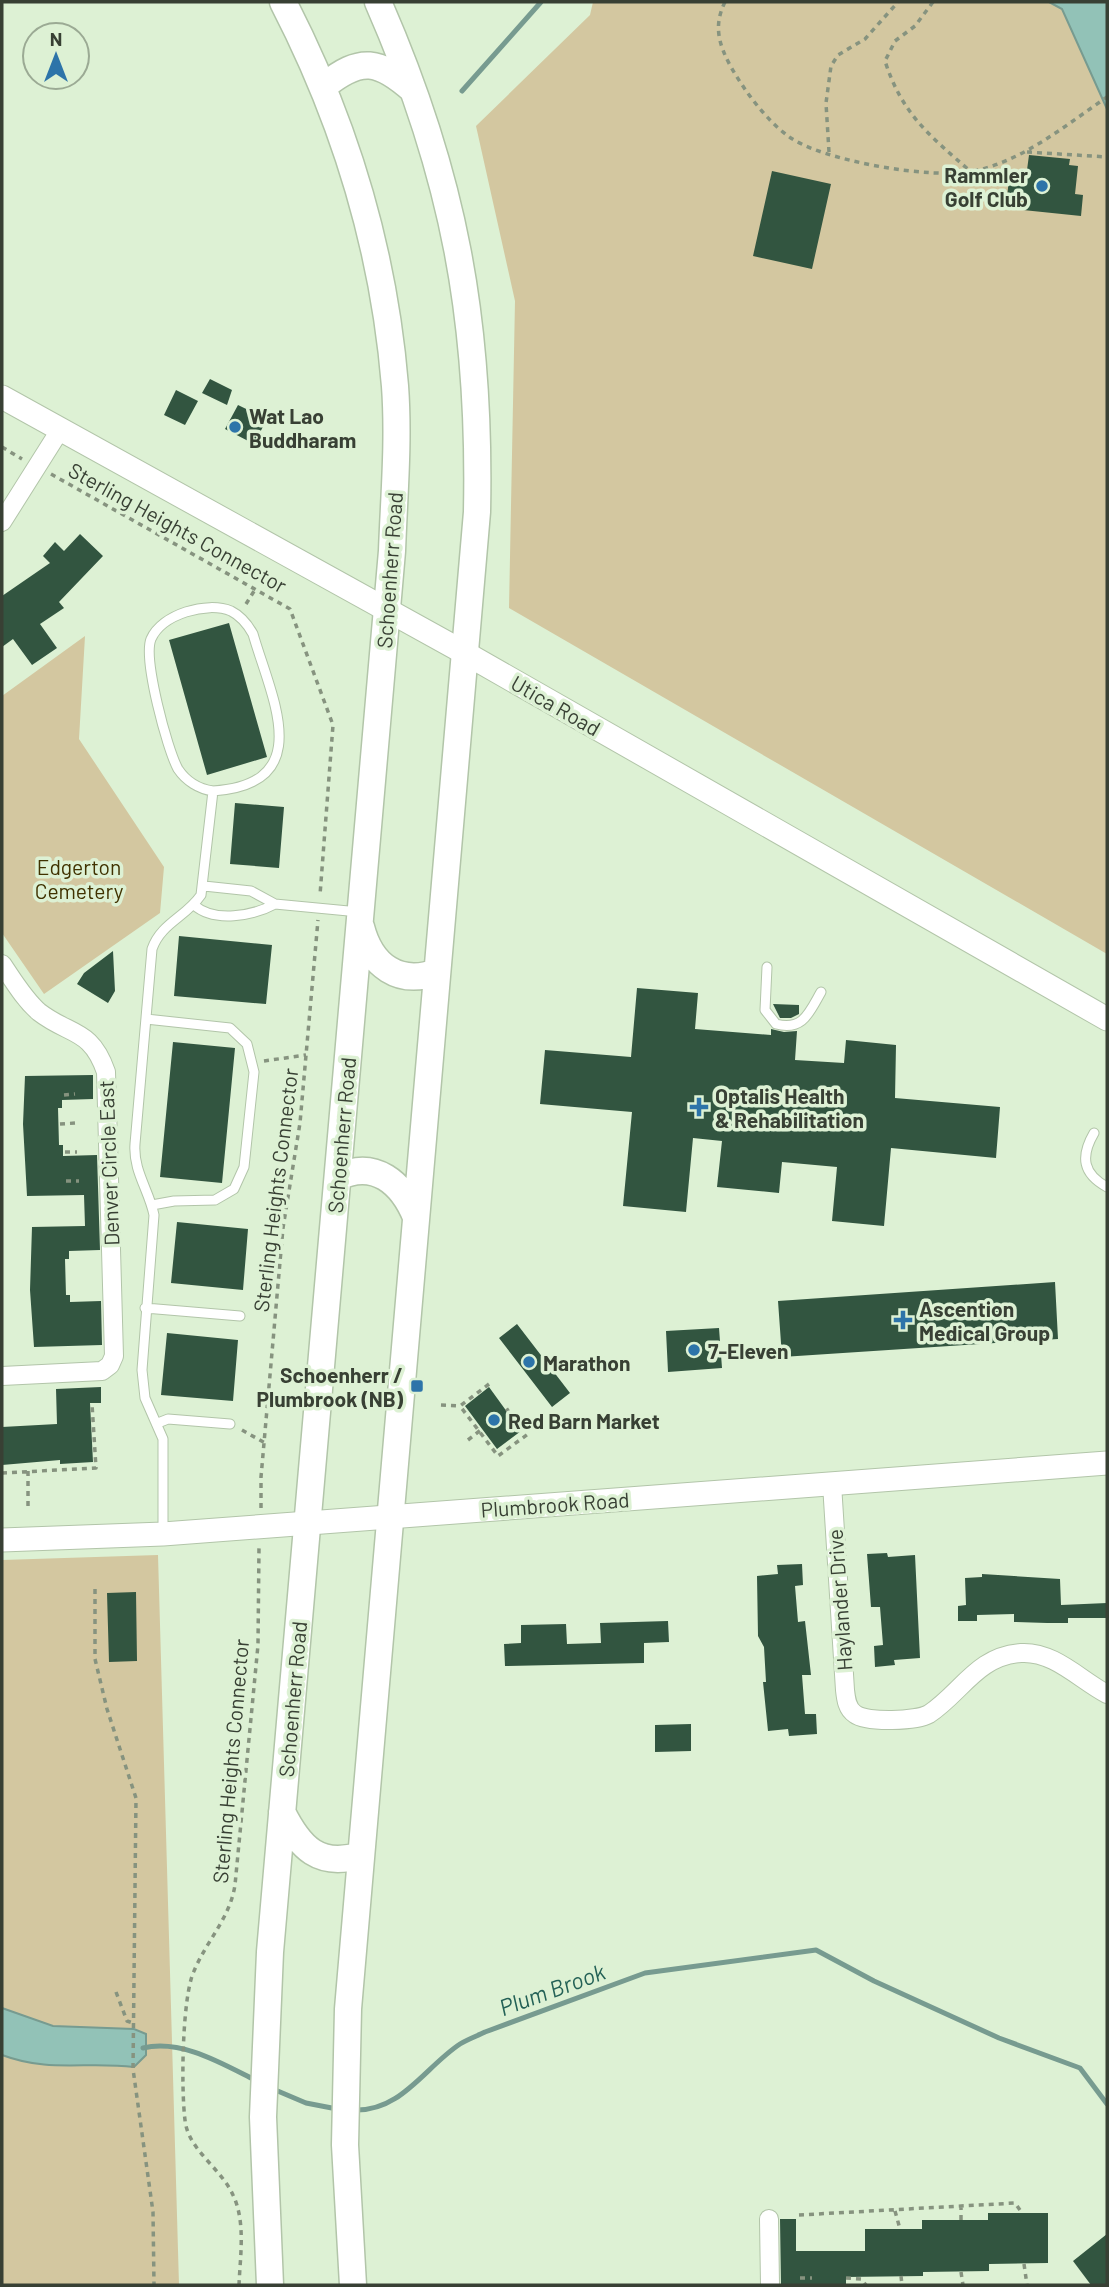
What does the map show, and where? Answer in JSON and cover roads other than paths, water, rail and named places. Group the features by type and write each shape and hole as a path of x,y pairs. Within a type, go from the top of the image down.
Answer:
{"main road":[{"name":"Schoenherr Road","path":"270,2285 263,2117 267,2006 361,917 396,455 395,388 387,316 353,164 324,86 283,2"},
{"path":"353,2285 345,2119 348,2009 477,512 479,426 476,378 460,255 430,133 377,2"},
{"path":"324,86 340,74 367,64 393,73 415,92"},
{"path":"361,917 369,948 384,968 405,978 437,972"},
{"path":"338,1177 358,1170 384,1175 403,1192 416,1217"},
{"path":"282,1812 298,1839 315,1854 332,1860 361,1855"}],"street":[{"name":"Utica Road","path":"2,397 465,653 1107,1019"},
{"path":"2,522 60,430"},
{"name":"Denver Circle East","path":"2,964 40,1013 79,1035 98,1051 106,1072 114,1356 110,1365 102,1371 2,1376"},
{"name":"Plumbrook Road","path":"2,1540 163,1534 1107,1463"},
{"name":"Haylander Drive","path":"832,1484 845,1690 850,1708 855,1714 875,1720 925,1716 980,1666 1022,1653 1056,1661 1107,1694"},
{"path":"769,2219 770,2285"}],"lane":[{"path":"212,608 238,615 253,634 281,738 275,762 267,773 229,789 213,791 193,784 178,769 148,660 151,640 161,625 177,616 212,608"},
{"path":"163,1534 164,1450 158,1423 143,1387 145,1308 154,1226 152,1205 134,1156 155,940 166,925 194,905 204,886 213,791"},
{"path":"204,886 251,891 275,904 361,917"},
{"path":"194,905 202,912 248,915 275,904"},
{"path":"767,967 765,1010 776,1024 795,1027 802,1023 821,992"},
{"path":"146,1019 230,1028 247,1044 253,1062 244,1167 234,1189 215,1200 152,1205"},
{"path":"1094,1133 1085,1153 1084,1163 1088,1174 1107,1187"},
{"path":"145,1308 240,1316"},
{"path":"158,1423 168,1419 230,1424"}],"water":[{"path":"1049,2 1107,2 1107,109 1062,9"},
{"path":"2,2008 53,2026 134,2029 146,2034 146,2055 134,2067 36,2064 2,2055"}],"waterway":[{"path":"462,91 541,2"},
{"name":"Plum Brook","path":"354,2110 371,2109 399,2096 447,2054 469,2039 645,1973 816,1950 874,1981 999,2038 1080,2068 1107,2104"},
{"name":"Plum Brook","path":"143,2048 172,2047 201,2054 255,2080"},
{"name":"Plum Brook","path":"273,2089 306,2103 337,2109"}],"place":[{"name":"Rammler Golf Club","path":"1042,186"},
{"name":"Wat Lao Buddharam","path":"235,427"},
{"name":"Optalis Health & Rehabilitation","path":"699,1107"},
{"name":"Ascention Medical Group","path":"903,1320"},
{"name":"7-Eleven","path":"694,1350"},
{"name":"Marathon","path":"529,1362"},
{"name":"Schoenherr / Plumbrook (NB)","path":"417,1386"},
{"name":"Red Barn Market","path":"494,1420"}],"park label":[{"name":"Edgerton Cemetery","path":"79,878"}]}
